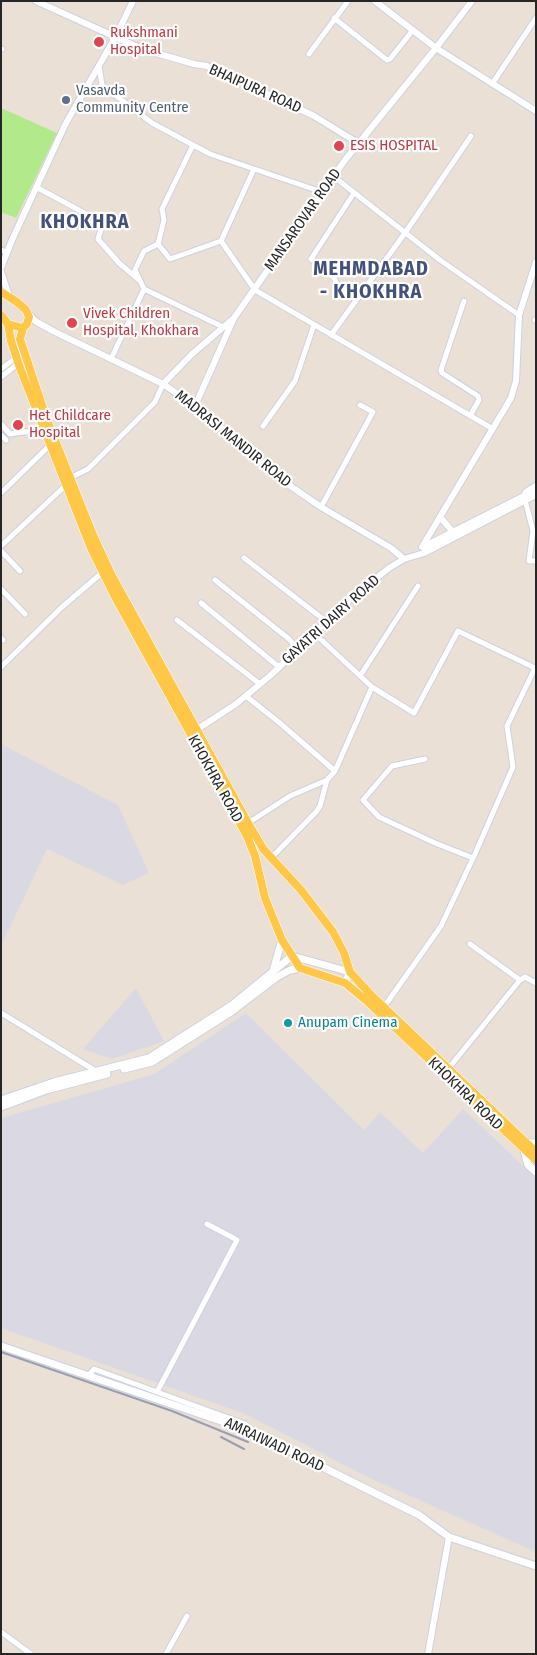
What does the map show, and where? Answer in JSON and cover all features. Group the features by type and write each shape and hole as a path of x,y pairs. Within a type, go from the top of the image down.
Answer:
{"main road":[{"path":"1,292 26,310"},
{"name":"KHOKHRA ROAD","path":"26,310 29,317 20,340 91,548 194,731 264,850 301,890 333,932 344,953 350,972 535,1157"},
{"path":"1,315 8,324 25,326"},
{"name":"KHOKHRA ROAD","path":"8,324 18,360 50,445 111,574 247,836 255,856 265,898 282,940 292,956 300,968 344,983 368,1002 523,1144"},
{"path":"255,856 264,850"},
{"path":"273,972 282,940"},
{"path":"1,1107 46,1090 149,1058 232,1005 292,956 350,972 344,983"},
{"path":"1,1100 54,1082 152,1062 231,1012 277,977 290,970 300,968"},
{"path":"523,1144 528,1164 536,1172"},
{"name":"AMRAIWADI ROAD","path":"1,1346 264,1438 419,1515 449,1536 536,1566"}],"street":[{"name":"BHAIPURA ROAD","path":"36,1 142,49 207,66 224,73 314,116 358,143"},
{"path":"1,268 4,251 66,123 116,36 133,1"},
{"path":"309,54 348,1"},
{"path":"375,1 436,48 536,111"},
{"name":"MANSAROVAR ROAD","path":"163,384 192,354 234,318 333,176 472,1"},
{"path":"334,18 387,60 390,59 413,30"},
{"path":"492,84 536,18"},
{"path":"99,66 102,85 152,124 210,154 322,192"},
{"path":"331,335 405,233 471,136"},
{"path":"193,145 162,209 164,220 158,244 144,251 135,270 144,289 223,327"},
{"path":"158,244 170,259 221,241 254,168"},
{"path":"333,176 463,277 519,315"},
{"path":"36,187 103,223 98,239 119,263 139,280"},
{"path":"354,193 311,259 332,274 338,286 356,300"},
{"path":"221,241 254,290 493,429"},
{"path":"422,547 515,389 519,315 536,262"},
{"path":"1,272 9,296"},
{"path":"111,359 144,289"},
{"path":"464,301 441,370 442,373 478,396 479,400 470,416"},
{"path":"26,310 35,321 55,332"},
{"path":"195,406 234,318"},
{"path":"264,426 295,381 314,325"},
{"path":"25,326 55,332"},
{"name":"MADRASI MANDIR ROAD","path":"55,332 163,384 195,406 278,477 321,507 391,548 404,559"},
{"path":"1,369 18,360"},
{"path":"1,377 18,360"},
{"path":"1,546 68,482 88,469 155,402 163,384"},
{"path":"321,507 373,412 360,405"},
{"path":"1,424 10,434 45,432"},
{"path":"1,435 6,440"},
{"path":"1,493 50,445"},
{"path":"1,484 6,488"},
{"path":"536,485 525,492 533,531 529,561 536,561"},
{"path":"412,556 422,547 526,497 536,490"},
{"path":"526,497 536,495"},
{"name":"GAYATRI DAIRY ROAD","path":"194,731 246,696 298,650 350,599 389,568 404,559 424,553 526,497"},
{"path":"440,517 453,532"},
{"path":"1,551 20,571"},
{"path":"244,558 327,622"},
{"path":"1,667 62,607 103,572"},
{"path":"215,580 289,639 298,650"},
{"path":"360,676 418,586"},
{"path":"1,589 25,614"},
{"path":"201,603 279,667"},
{"path":"177,620 260,684"},
{"path":"315,634 372,687 414,713 458,631 536,668 507,726 513,767 473,858 441,926 384,1007"},
{"path":"248,823 290,796 327,780 335,771 372,687"},
{"path":"246,696 335,771"},
{"path":"425,759 392,766 363,800 379,817 473,858"},
{"path":"271,858 316,812 320,806 327,780"},
{"path":"470,944 520,980"},
{"path":"448,1069 520,980 525,977 536,983"},
{"path":"1,1013 99,1073"},
{"path":"523,1144 536,1142"},
{"path":"157,1392 237,1240 207,1224"},
{"path":"89,1376 94,1368 244,1424 243,1430"},
{"path":"428,1654 449,1536"},
{"path":"166,1654 187,1616"},
{"path":"1,1632 31,1654"}],"shaded area":[{"path":"1,744 118,805 149,873 123,885 47,849 1,946"},
{"path":"136,988 164,1041 112,1059 83,1049"},
{"path":"246,1013 364,1130 380,1112 423,1153 463,1109 536,1178 536,1552 372,1479 245,1414 1,1328 1,1118 154,1074"}],"green space":[{"path":"1,108 57,133 16,218 1,212"}],"railway":[{"path":"1,1352 172,1411 248,1442"},
{"path":"221,1437 244,1449"}],"place":[{"name":"Rukshmani Hospital","path":"99,42"},
{"name":"Vasavda Community Centre","path":"66,100"},
{"name":"ESIS HOSPITAL","path":"339,146"},
{"name":"Vivek Children Hospital, Khokhara","path":"72,323"},
{"name":"Het Childcare Hospital","path":"18,425"},
{"name":"Anupam Cinema","path":"288,1023"}],"district":[{"name":"KHOKHRA","path":"85,222"},
{"name":"MEHMDABAD - KHOKHRA","path":"371,280"}]}
